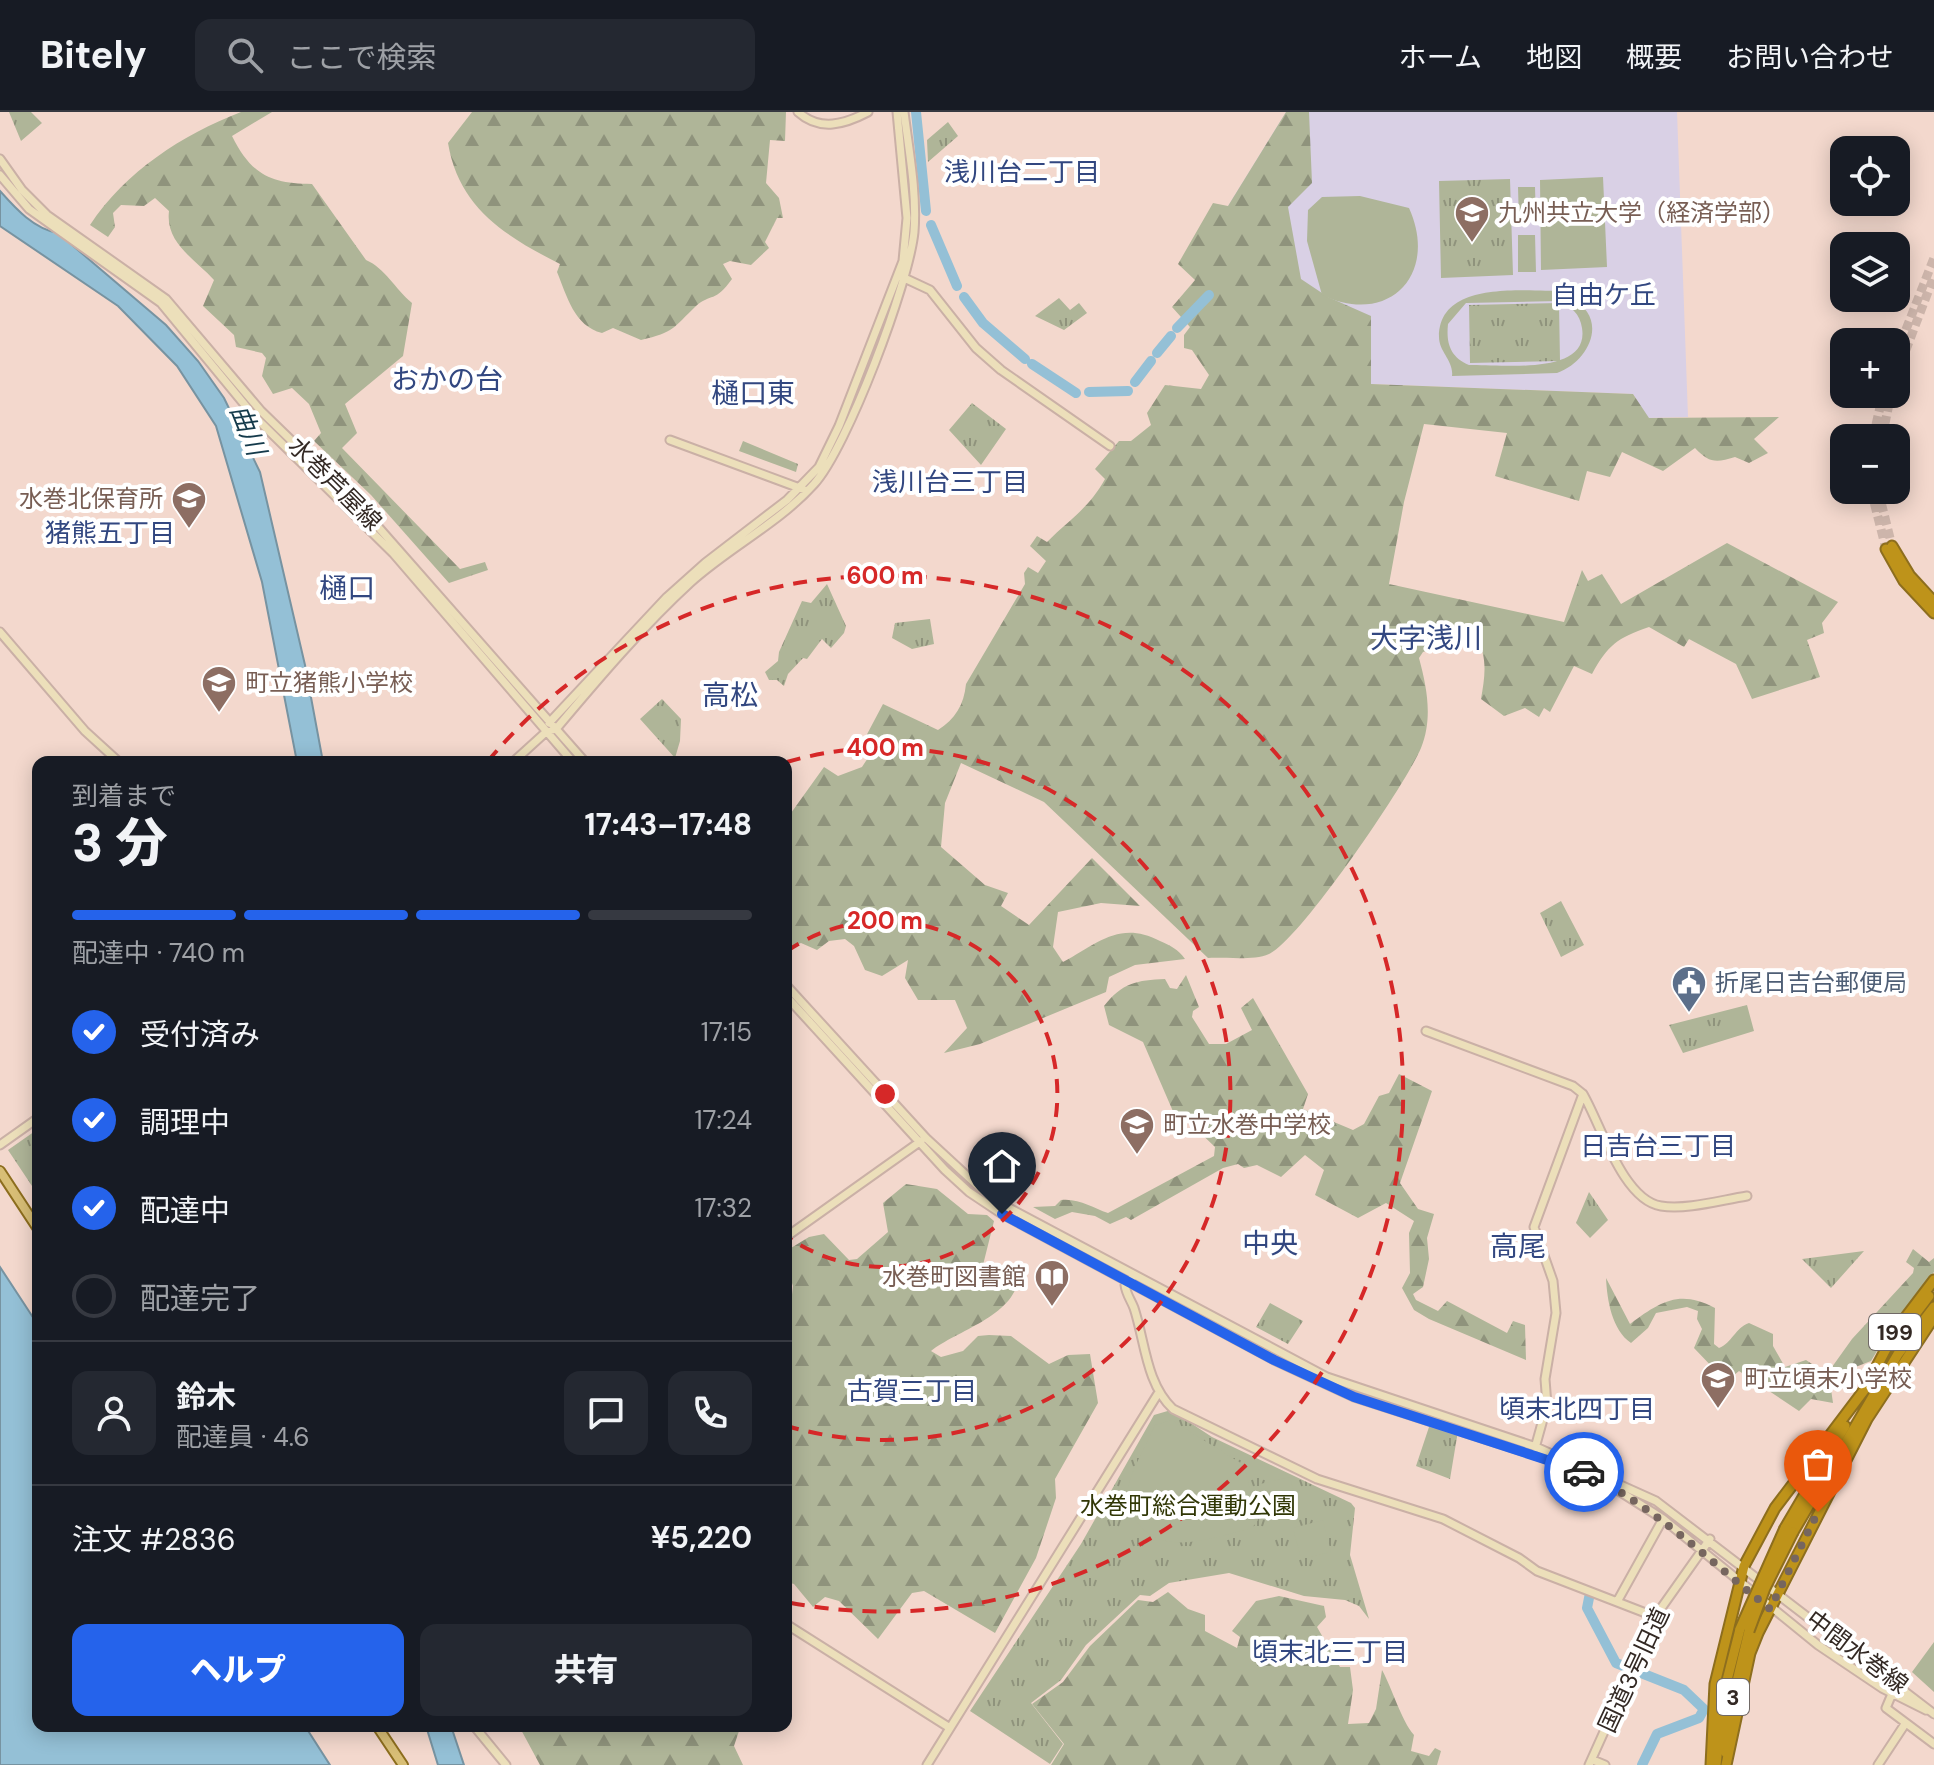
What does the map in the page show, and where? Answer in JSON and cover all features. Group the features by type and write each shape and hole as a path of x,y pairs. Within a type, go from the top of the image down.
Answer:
{"highway":[{"path":"1934,602 1889,547 1904,581 1934,613"},
{"name":"199","path":"1865,1389 1896,1330 1934,1280"},
{"name":"3","path":"1713,1765 1720,1714 1740,1629 1865,1389 1934,1290"},
{"path":"1726,1765 1750,1653 1867,1419 1932,1310"},
{"name":"3","path":"1726,1765 1729,1715 1749,1631 1789,1530 1898,1354 1932,1310"},
{"path":"1713,1765 1715,1684 1744,1566 1775,1508 1865,1389"}],"main road":[{"path":"0,1171 32,1220"},
{"path":"381,1732 403,1765"}],"street":[{"path":"798,112 815,123 842,124 868,112"},
{"path":"897,112 907,218 901,277"},
{"path":"520,756 691,582 826,469 843,437 901,277 915,217 904,112"},
{"name":"水巻芦屋線","path":"0,159 9,175 47,215 166,299 253,402 365,512 580,756"},
{"name":"水巻芦屋線","path":"0,175 29,209 161,303 254,416 393,553 568,756"},
{"path":"901,277 930,290 958,328 1001,370 1110,446"},
{"path":"670,440 805,489"},
{"path":"0,632 85,731 112,756"},
{"path":"792,992 969,1192 995,1210 1131,1278 1274,1360 1354,1397 1534,1450 1656,1501 1778,1592"},
{"path":"792,1002 923,1140"},
{"path":"1426,1031 1573,1086 1583,1094 1628,1181 1642,1199 1671,1207 1747,1196"},
{"path":"1534,1450 1547,1405 1545,1379 1556,1313 1553,1281 1534,1227 1583,1094"},
{"path":"0,1145 32,1122"},
{"path":"792,1233 923,1140"},
{"path":"1131,1278 1126,1291 1159,1392 1173,1409 1285,1465 1341,1488 1443,1519 1519,1558 1537,1571 1656,1617"},
{"path":"927,1765 1159,1392"},
{"path":"1534,1450 1608,1484 1663,1519 1770,1609"},
{"path":"1618,1600 1663,1519"},
{"name":"国道3号旧道","path":"1591,1762 1656,1617 1710,1539"},
{"name":"中間水巻線","path":"1778,1592 1897,1682 1934,1714"},
{"name":"中間水巻線","path":"1770,1609 1850,1667 1934,1714"},
{"path":"792,1628 950,1728"},
{"path":"1897,1682 1886,1708 1934,1744"},
{"path":"1878,1765 1905,1724"},
{"path":"479,1732 506,1765"},
{"path":"1591,1762 1605,1765"}],"shaded area":[{"name":"九州共立大学（経済学部）","path":"1286,112 1677,112 1688,417 1648,418 1633,394 1371,384 1328,297 1295,281 1228,206"}],"green space":[{"path":"9,112 31,112 42,123 21,141"},
{"path":"241,112 272,112 232,136 247,160 273,179 312,184 366,260 379,268 412,303 403,356 345,404 357,433 342,448 460,569 485,562 488,570 449,583 371,495 314,441 321,433 309,404 292,388 273,394 262,376 266,358 262,353 236,347 234,335 203,306 214,280 176,241 169,222 169,211 155,198 144,206 121,205 113,213 115,227 108,237 90,225 120,188 157,157 198,132"},
{"path":"472,112 786,112 785,141 770,140 766,183 779,198 783,218 777,218 765,242 769,248 751,265 730,261 723,264 732,279 726,287 696,306 673,328 641,340 613,328 602,333 585,324 573,309 557,272 560,264 503,231 462,185 448,143"},
{"path":"1286,112 1309,112 1312,183 1288,207 1301,279 1328,297 1371,316 1371,384 1633,394 1649,418 1779,417 1754,439 1768,453 1749,463 1735,457 1713,460 1704,457 1695,448 1663,471 1622,452 1610,477 1587,471 1579,501 1495,476 1507,433 1424,424 1404,502 1389,584 1564,622 1582,570 1588,581 1602,574 1621,604 1727,543 1838,602 1822,623 1824,633 1807,640 1820,677 1752,699 1736,664 1689,639 1684,647 1649,627 1614,644 1592,674 1574,666 1550,712 1544,708 1539,717 1525,708 1504,716 1481,699 1484,659 1476,636 1423,652 1419,658 1426,692 1427,726 1421,748 1411,767 1351,859 1304,921 1284,943 1269,954 1255,957 1208,958 1044,802 961,763 945,803 941,847 985,885 1008,893 1001,906 1029,925 1092,858 1140,906 1101,903 1058,912 1053,947 1063,962 1099,941 1121,933 1146,935 1177,950 1185,959 1135,965 1109,977 1106,992 980,1044 944,1053 967,1028 955,1000 918,1000 905,978 908,960 882,976 865,970 854,946 845,939 829,941 817,950 801,943 792,947 792,812 824,767 838,776 862,767 877,744 865,738 883,704 938,730 949,721 961,705 966,684 1025,584 1024,573 1028,567 1038,573 1046,561 1030,546 1037,536 1047,542 1092,498 1105,479 1095,469 1119,441 1131,441 1151,425 1147,413 1165,385 1201,389 1209,375 1192,350 1184,348 1184,335 1190,327 1172,307 1195,280 1178,264 1213,203 1228,206"},
{"path":"948,122 958,136 928,162 927,140"},
{"path":"1603,177 1607,267 1541,270 1540,180"},
{"path":"1510,179 1513,275 1441,278 1439,181"},
{"path":"1518,187 1535,187 1536,222 1519,222"},
{"path":"1360,196 1409,208 1417,232 1417,254 1412,273 1402,288 1387,299 1368,304 1346,303 1322,295 1307,241 1308,210 1322,197"},
{"path":"1518,235 1535,235 1536,272 1518,272"},
{"path":"1569,291 1570,298 1582,306 1589,316 1592,327 1586,349 1569,367 1557,373 1452,376 1439,337 1443,318 1454,305 1489,292","holes":["1466,303 1563,303 1579,319 1581,344 1572,354 1558,361 1520,366 1469,365 1457,358 1451,349 1448,324"]},
{"path":"1059,298 1070,310 1079,303 1087,313 1064,330 1035,316"},
{"path":"1559,303 1560,361 1470,363 1469,305"},
{"path":"972,403 1006,429 981,465 949,430"},
{"path":"743,441 798,464 796,472 739,451"},
{"path":"827,584 846,626 844,633 831,648 822,639 807,659 803,658 788,674 784,686 777,680 769,680 765,672 778,661 779,652 802,601 811,603"},
{"path":"930,619 934,644 912,649 892,638 895,623"},
{"path":"662,699 681,719 676,756 673,756 640,719"},
{"path":"1561,901 1584,945 1561,957 1540,913"},
{"path":"1186,975 1199,1007 1193,1011 1192,1017 1209,1044 1226,1044 1252,1030 1241,1008 1253,998 1308,1094 1303,1109 1353,1130 1364,1124 1379,1096 1389,1093 1399,1074 1432,1091 1400,1183 1418,1209 1434,1214 1427,1238 1429,1259 1423,1287 1413,1294 1416,1300 1438,1311 1447,1301 1507,1333 1513,1321 1525,1325 1526,1360 1414,1310 1402,1288 1410,1273 1409,1233 1414,1221 1386,1203 1358,1218 1315,1195 1324,1170 1305,1155 1281,1177 1257,1165 1244,1168 1238,1164 1223,1168 1131,1220 1126,1217 1110,1224 1095,1216 1072,1212 1055,1219 1033,1207 1055,1206 1061,1200 1068,1200 1108,1213 1214,1156 1215,1147 1192,1125 1175,1116 1143,1042 1109,1025 1104,1006 1117,992 1131,984 1165,979 1170,988 1177,989"},
{"path":"1747,1005 1754,1031 1683,1053 1669,1025"},
{"path":"32,1133 32,1186 8,1150"},
{"path":"906,1184 937,1189 968,1214 987,1215 994,1221 983,1265 996,1277 1018,1279 1014,1292 995,1313 931,1351 941,1357 963,1351 978,1336 989,1335 1011,1336 1049,1364 1068,1355 1090,1354 1098,1403 1055,1479 1056,1498 1036,1558 995,1633 924,1591 912,1593 878,1639 839,1601 825,1597 813,1607 792,1584 792,1247 809,1237 824,1234 849,1260 857,1259 888,1232 883,1203"},
{"path":"1589,1192 1608,1220 1590,1238 1576,1223"},
{"path":"1913,1249 1929,1262 1934,1258 1934,1272 1895,1321 1871,1361 1840,1373 1831,1389 1833,1403 1811,1399 1799,1411 1739,1371 1733,1376 1724,1369 1716,1371 1694,1348 1702,1329 1697,1319 1698,1311 1687,1307 1656,1313 1648,1328 1631,1343 1615,1323 1608,1296 1606,1278 1630,1324 1670,1301 1691,1299 1702,1302 1715,1308 1714,1344 1719,1348 1749,1323 1773,1334 1773,1346 1785,1367 1806,1360 1827,1374 1852,1339 1913,1273 1914,1268 1906,1262"},
{"path":"1864,1251 1831,1288 1802,1259"},
{"path":"1270,1303 1303,1321 1288,1344 1256,1327"},
{"name":"水巻町総合運動公園","path":"1171,1410 1212,1437 1351,1503 1355,1508 1350,1555 1369,1619 1359,1606 1345,1600 1304,1596 1229,1573 1169,1583 1150,1596 1140,1595 1086,1645 1061,1680 1031,1703 1063,1744 1050,1764 970,1711 1081,1544 1154,1415"},
{"path":"1171,1420 1244,1465 1258,1520 1252,1528 1191,1542 1175,1542 1161,1540 1137,1522 1127,1501 1131,1476 1155,1425"},
{"path":"1431,1421 1458,1431 1450,1479 1416,1466"},
{"path":"1290,1477 1298,1508 1268,1516 1260,1484"},
{"path":"1323,1520 1331,1552 1301,1559 1293,1528"},
{"path":"1168,1592 1188,1609 1205,1615 1205,1631 1237,1648 1240,1637 1232,1631 1256,1601 1279,1596 1324,1606 1326,1617 1317,1627 1340,1667 1350,1667 1353,1690 1348,1724 1369,1723 1376,1709 1382,1670 1414,1735 1411,1751 1429,1756 1435,1748 1441,1751 1437,1765 1051,1765 1064,1744 1032,1704 1063,1682 1090,1646 1138,1600 1153,1602"},
{"path":"1934,1642 1934,1692 1912,1672"},
{"path":"522,1732 739,1732 734,1746 743,1765 540,1765"}],"water":[{"path":"0,191 26,217 58,233 166,325 198,361 224,398 260,472 305,665 322,756 296,756 262,582 216,426 177,366 118,306 0,226"},
{"path":"0,1267 32,1316 32,1732 309,1732 330,1765 0,1765"},
{"path":"428,1732 453,1732 464,1765 438,1765"}],"waterway":[{"path":"916,112 926,211"},
{"path":"931,225 957,286"},
{"path":"1177,328 1209,295"},
{"path":"964,297 983,323 1025,359"},
{"path":"1157,353 1171,336"},
{"path":"1135,382 1151,361"},
{"path":"1032,364 1076,393"},
{"path":"1089,392 1128,391"},
{"path":"1590,1593 1587,1608 1616,1663 1684,1690 1704,1709 1699,1718 1657,1734 1642,1765"}],"tunnel":[{"path":"1907,328 1934,258"},
{"path":"1910,339 1934,276"},
{"path":"1876,424 1880,408"},
{"path":"1885,424 1888,408"},
{"path":"1875,504 1886,549"},
{"path":"1882,504 1892,546"}],"way so far":[{"path":"1584,1472 1633,1498 1663,1519 1770,1609 1818,1512"}],"place":[{"name":"九州共立大学（経済学部）","path":"1472,244"},
{"name":"水巻北保育所","path":"189,530"},
{"name":"町立猪熊小学校","path":"219,714"},
{"name":"折尾日吉台郵便局","path":"1689,1014"},
{"name":"町立水巻中学校","path":"1137,1156"},
{"name":"水巻町図書館","path":"1052,1308"},
{"name":"町立頃末小学校","path":"1718,1410"}],"district":[{"name":"浅川台二丁目","path":"1022,172"},
{"name":"自由ケ丘","path":"1604,295"},
{"name":"おかの台","path":"447,379"},
{"name":"樋口東","path":"753,393"},
{"name":"浅川台三丁目","path":"950,482"},
{"name":"猪熊五丁目","path":"110,533"},
{"name":"樋口","path":"347,588"},
{"name":"大字浅川","path":"1426,638"},
{"name":"高松","path":"730,695"},
{"name":"日吉台三丁目","path":"1658,1146"},
{"name":"中央","path":"1270,1243"},
{"name":"高尾","path":"1518,1246"},
{"name":"古賀三丁目","path":"912,1391"},
{"name":"頃末北四丁目","path":"1577,1409"},
{"name":"頃末北三丁目","path":"1330,1652"}],"route":[{"path":"1002,1214 1274,1360 1354,1397 1584,1472"}],"water label":[{"name":"曲川","path":"248,430"}]}
